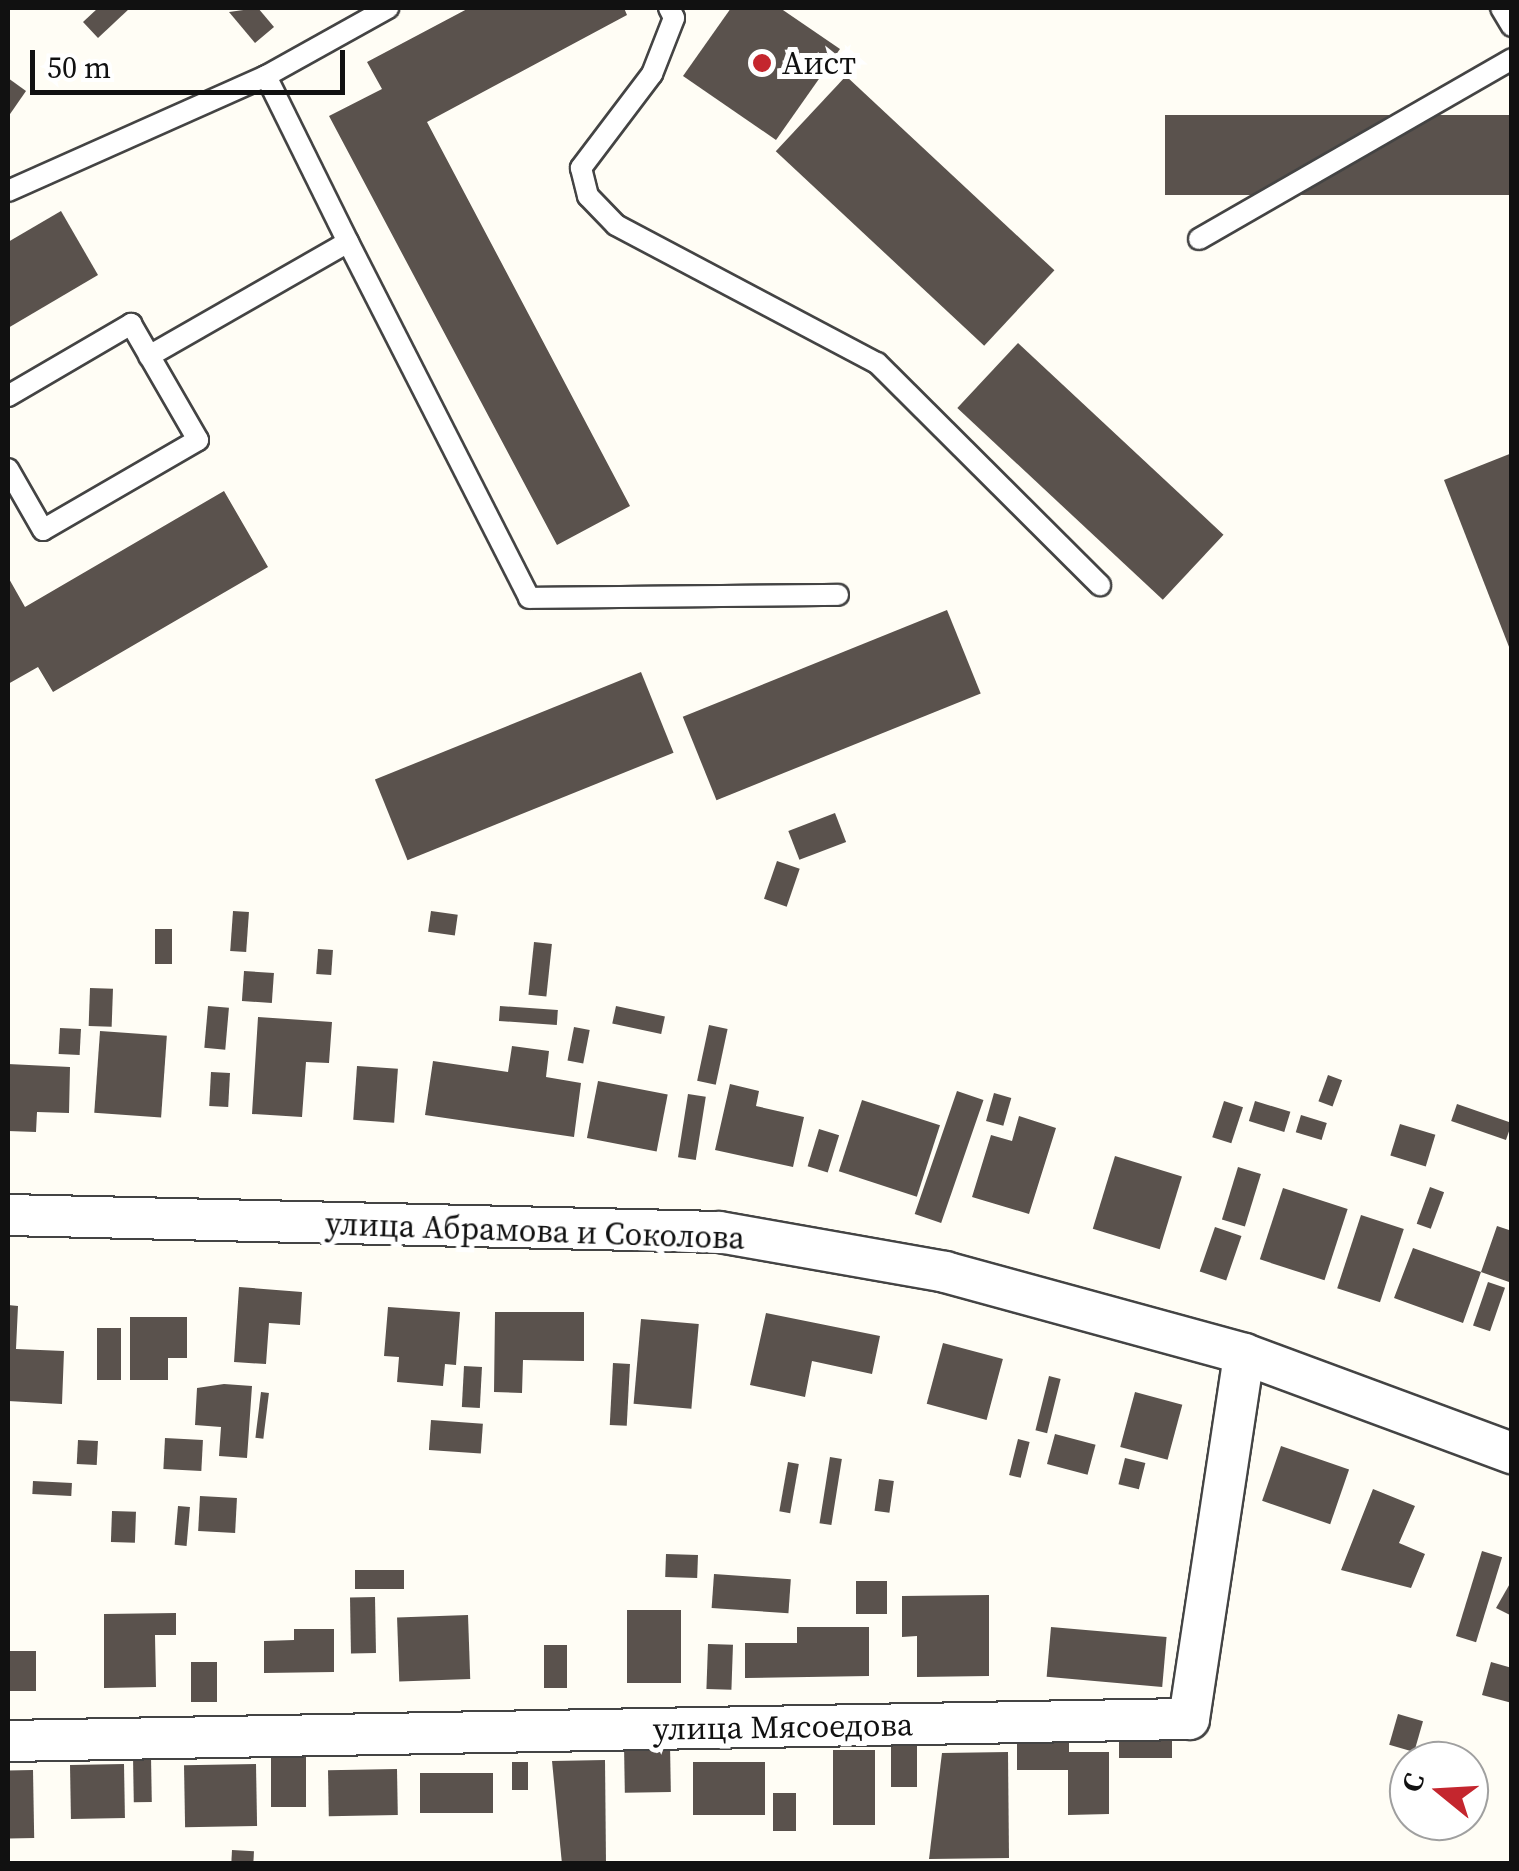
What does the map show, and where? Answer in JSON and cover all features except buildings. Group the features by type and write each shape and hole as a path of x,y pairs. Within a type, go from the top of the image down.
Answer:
{"street":[{"name":"улица Абрамова и Соколова","path":"8,1215 718,1232 945,1272 1244,1354 1512,1453"},
{"name":"улица Мясоедова","path":"8,1741 1189,1719 1244,1354"}],"lane":[{"path":"8,191 266,76 388,8"},
{"path":"668,8 674,18 652,74 582,168 588,196 616,225 878,363 1100,585"},
{"path":"1501,8 1512,26"},
{"path":"1199,239 1512,59"},
{"path":"266,76 529,598 838,595"},
{"path":"149,356 348,242"},
{"path":"8,396 131,324 198,440 43,530 8,468"}],"place":[{"name":"Аист","path":"762,63"}]}
